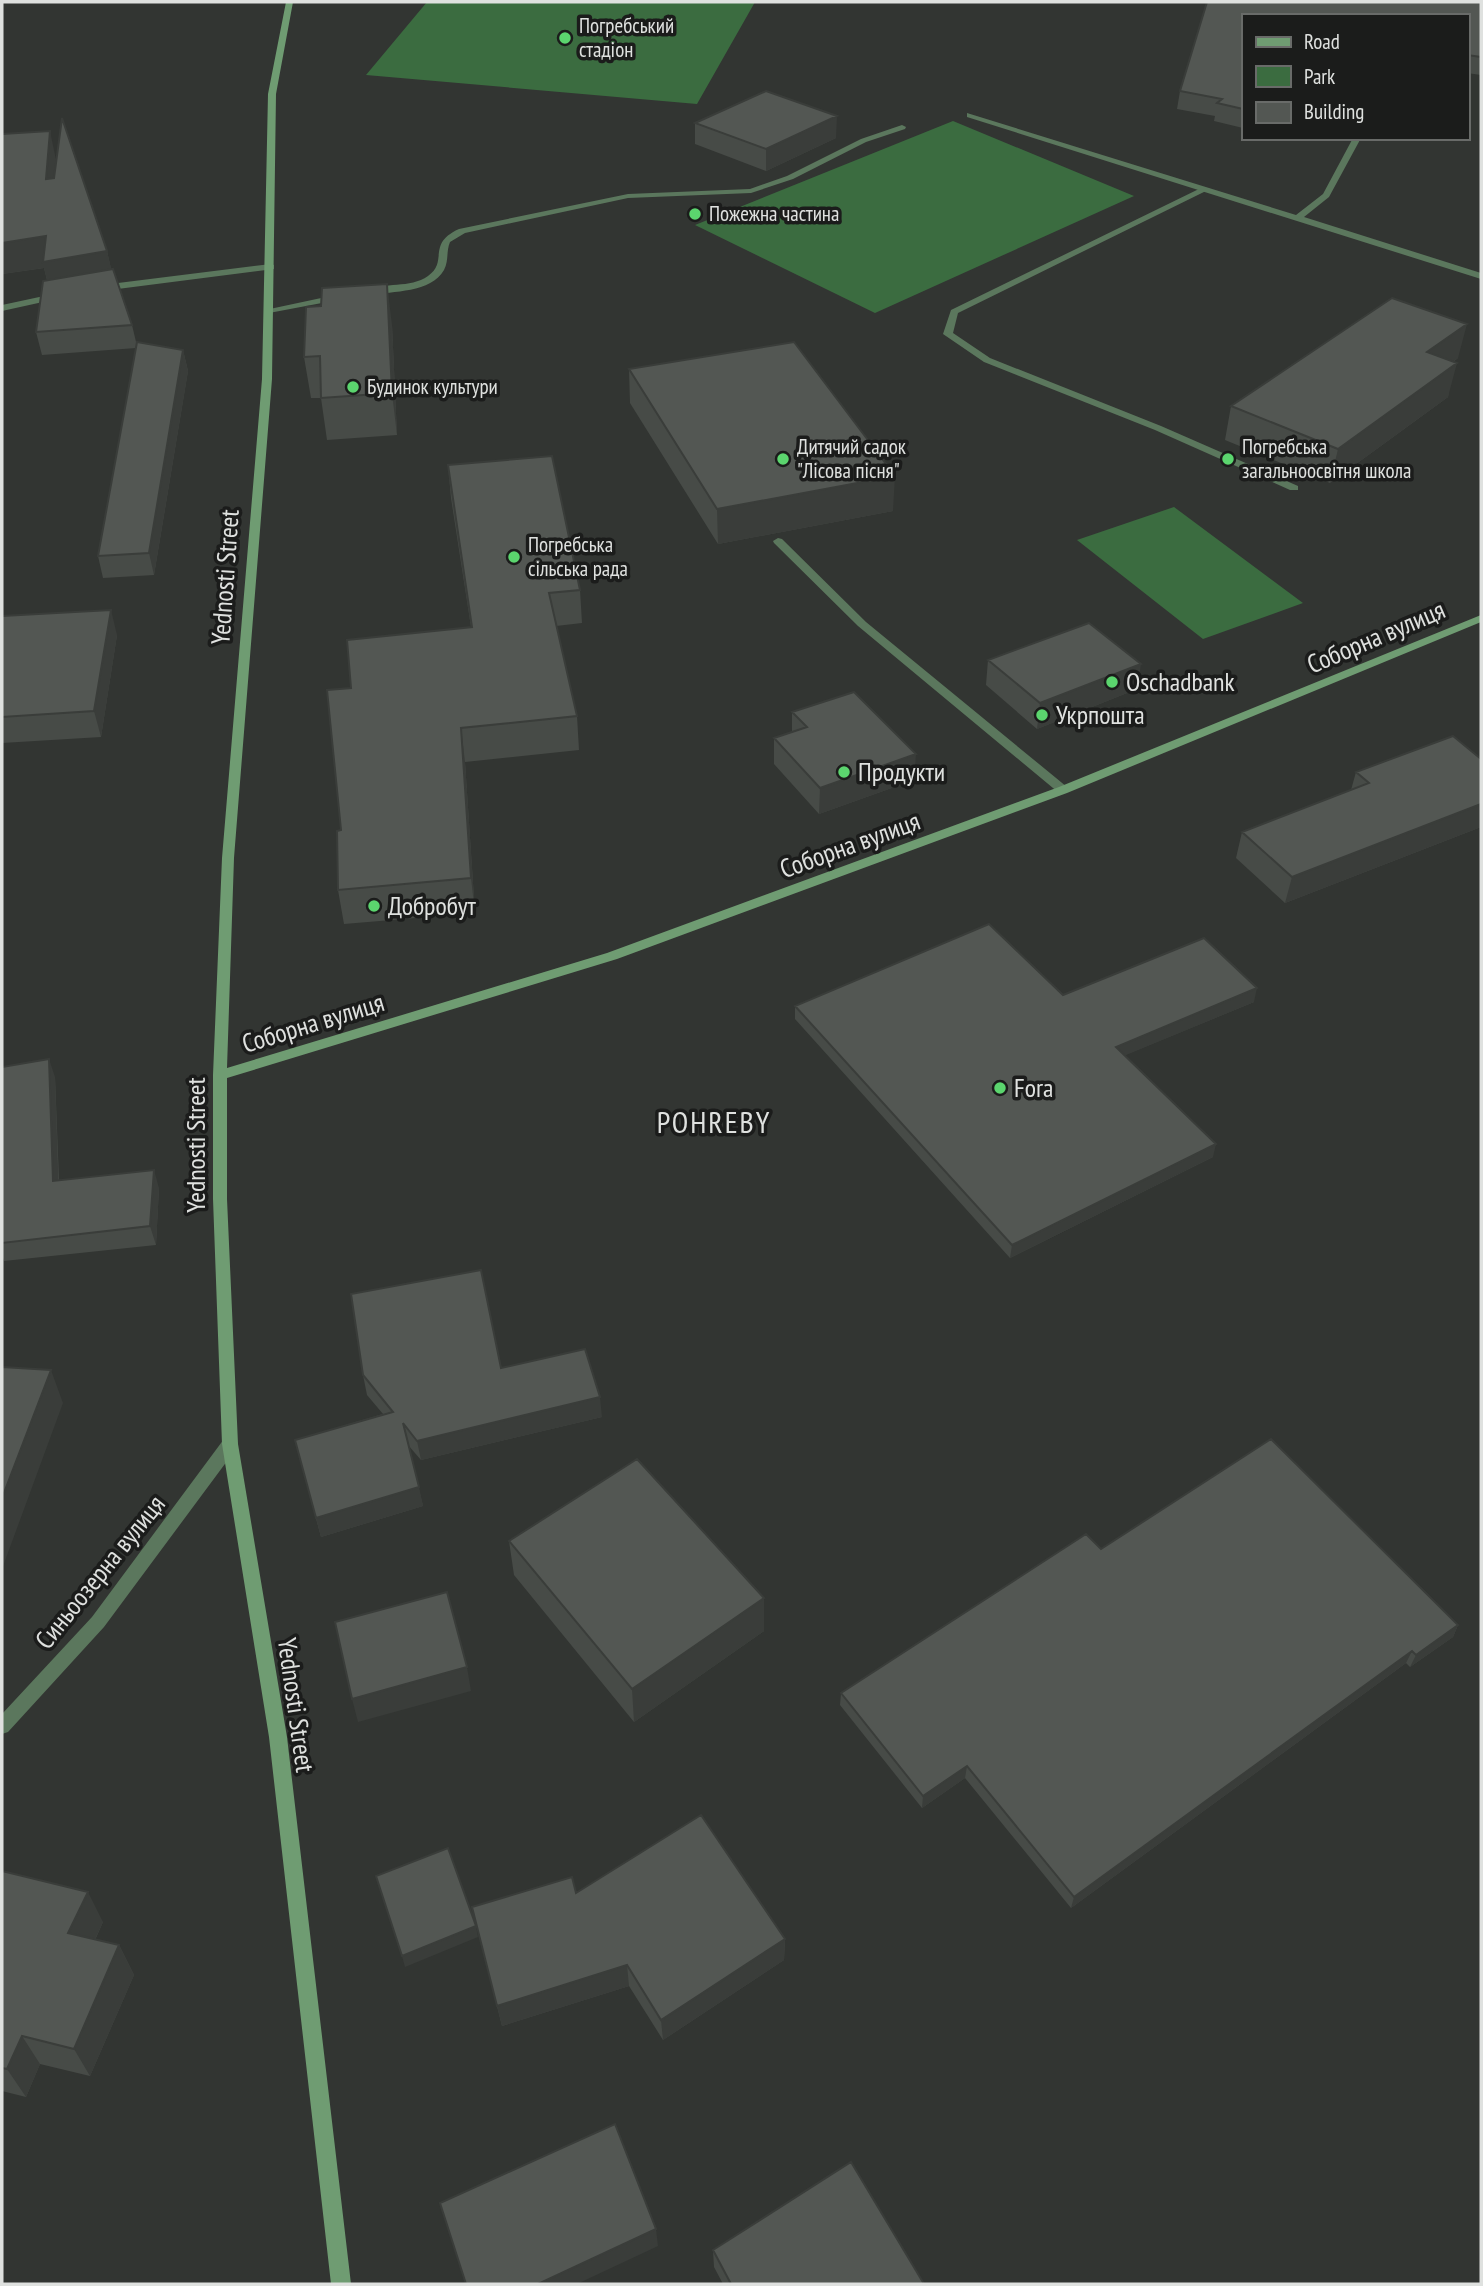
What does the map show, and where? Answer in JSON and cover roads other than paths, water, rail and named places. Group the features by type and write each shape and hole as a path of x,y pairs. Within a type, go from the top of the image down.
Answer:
{"main road":[{"name":"Yednosti Street","path":"289,2 272,94 267,379 228,859 220,1075 220,1199 230,1444 278,1737 341,2284"},
{"name":"Соборна вулиця","path":"220,1075 612,956 1063,790 1481,618"}],"street":[{"path":"970,115 1481,276"},
{"path":"357,294 433,277 441,268 442,244 448,236 462,231 628,196 751,191 770,187 872,136 902,127"},
{"path":"1298,218 1326,195 1356,140"},
{"path":"1206,189 954,312 948,334 987,360 1158,428 1294,488"},
{"path":"87,290 271,267"},
{"path":"2,308 75,293"},
{"path":"269,310 345,296"},
{"path":"778,541 862,624 1063,790"},
{"name":"Синьоозерна вулиця","path":"2,1726 98,1622 230,1444"}],"place":[{"name":"Погребський стадіон","path":"565,38"},
{"name":"Пожежна частина","path":"695,214"},
{"name":"Будинок культури","path":"353,387"},
{"name":"Дитячий садок \"Лісова пісня\"","path":"783,459"},
{"name":"Погребська загальноосвітня школа","path":"1228,459"},
{"name":"Погребська сільська рада","path":"514,557"},
{"name":"Oschadbank","path":"1112,682"},
{"name":"Укрпошта","path":"1042,715"},
{"name":"Продукти","path":"844,772"},
{"name":"Добробут","path":"374,906"},
{"name":"Fora","path":"1000,1088"}],"district":[{"name":"POHREBY","path":"714,1123"}]}
